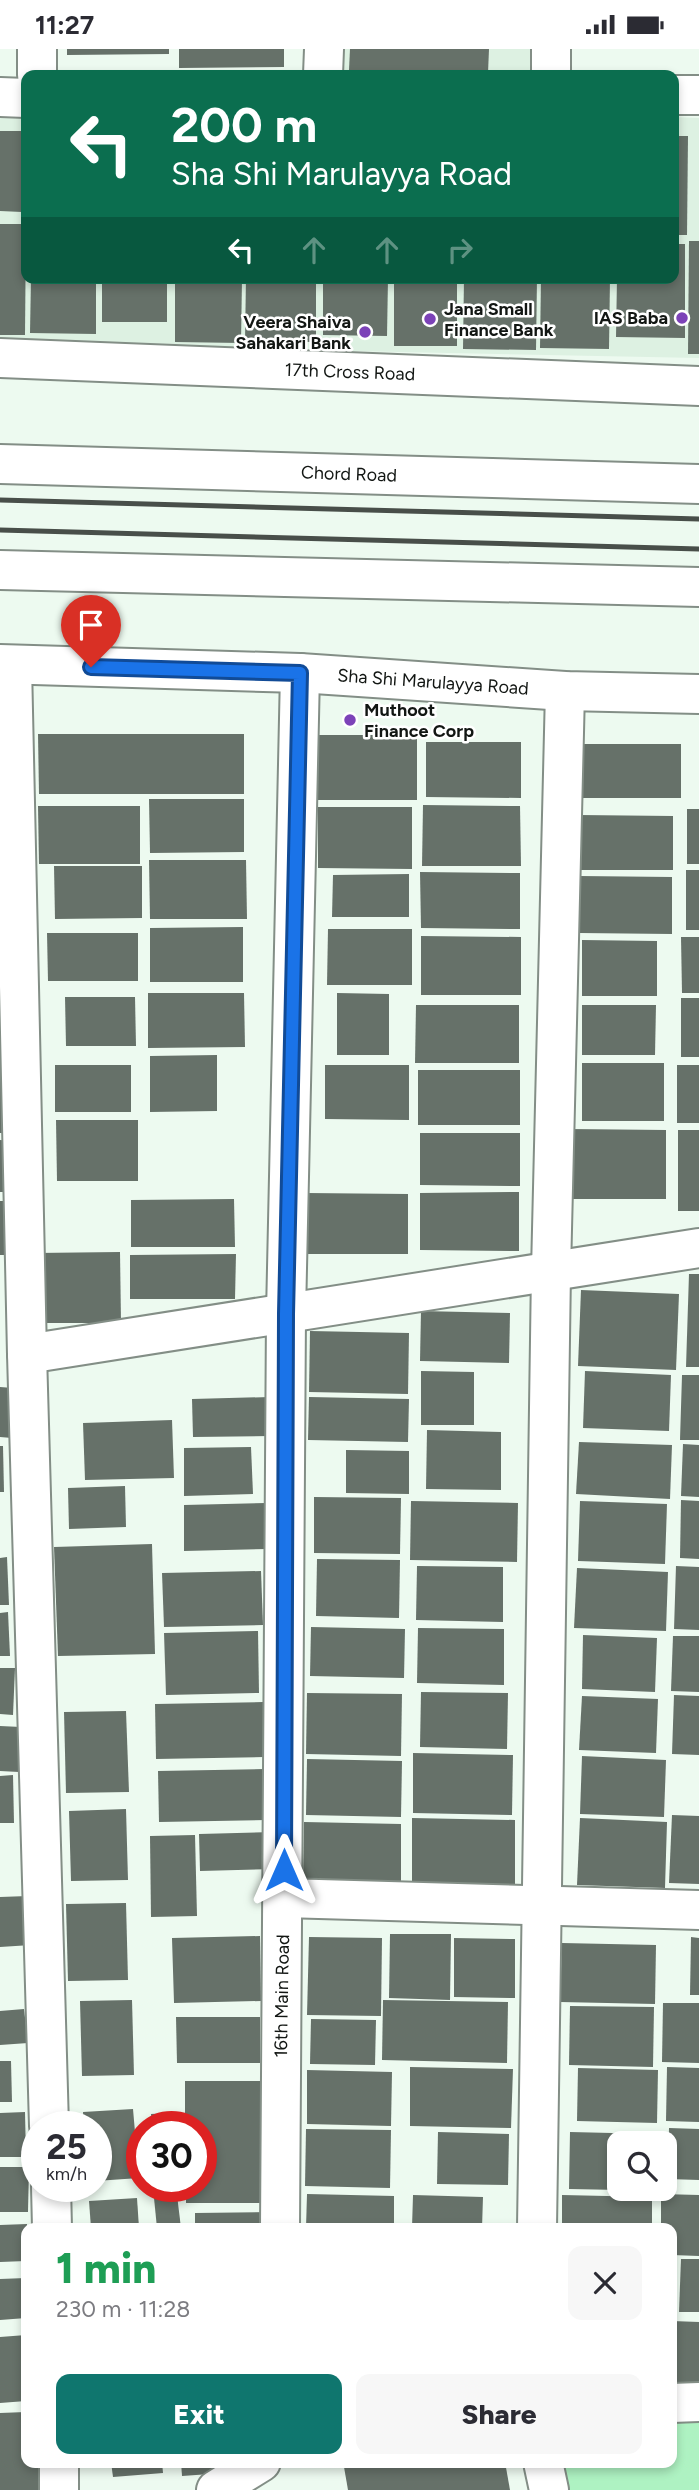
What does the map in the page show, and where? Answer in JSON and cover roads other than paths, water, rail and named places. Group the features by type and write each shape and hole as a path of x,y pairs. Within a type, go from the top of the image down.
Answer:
{"street":[{"path":"37,49 37,70"},
{"path":"323,70 324,49"},
{"path":"551,49 551,70"},
{"path":"679,95 699,95"},
{"path":"0,97 21,98"},
{"name":"17th Cross Road","path":"0,358 699,386"},
{"name":"Chord Road","path":"0,464 699,484"},
{"path":"0,569 699,587"},
{"path":"6,664 49,2111"},
{"name":"Sha Shi Marulayya Road","path":"6,664 300,673 565,691 699,694"},
{"name":"16th Main Road","path":"280,2223 286,1314 300,673"},
{"path":"537,2223 551,1272 565,691"},
{"path":"27,1354 699,1248"},
{"path":"284,1898 699,1910"},
{"path":"51,2202 52,2223"},
{"path":"677,2403 699,2402"},
{"path":"59,2468 59,2490"},
{"path":"216,2490 251,2468"},
{"path":"545,2468 548,2490"}],"railway":[{"path":"0,500 699,519"},
{"path":"0,530 699,549"}],"place":[{"name":"IAS Baba","path":"682,318"},
{"name":"Jana Small Finance Bank","path":"430,319"},
{"name":"Veera Shaiva Sahakari Bank","path":"365,332"},
{"name":"Muthoot Finance Corp","path":"350,720"}]}
